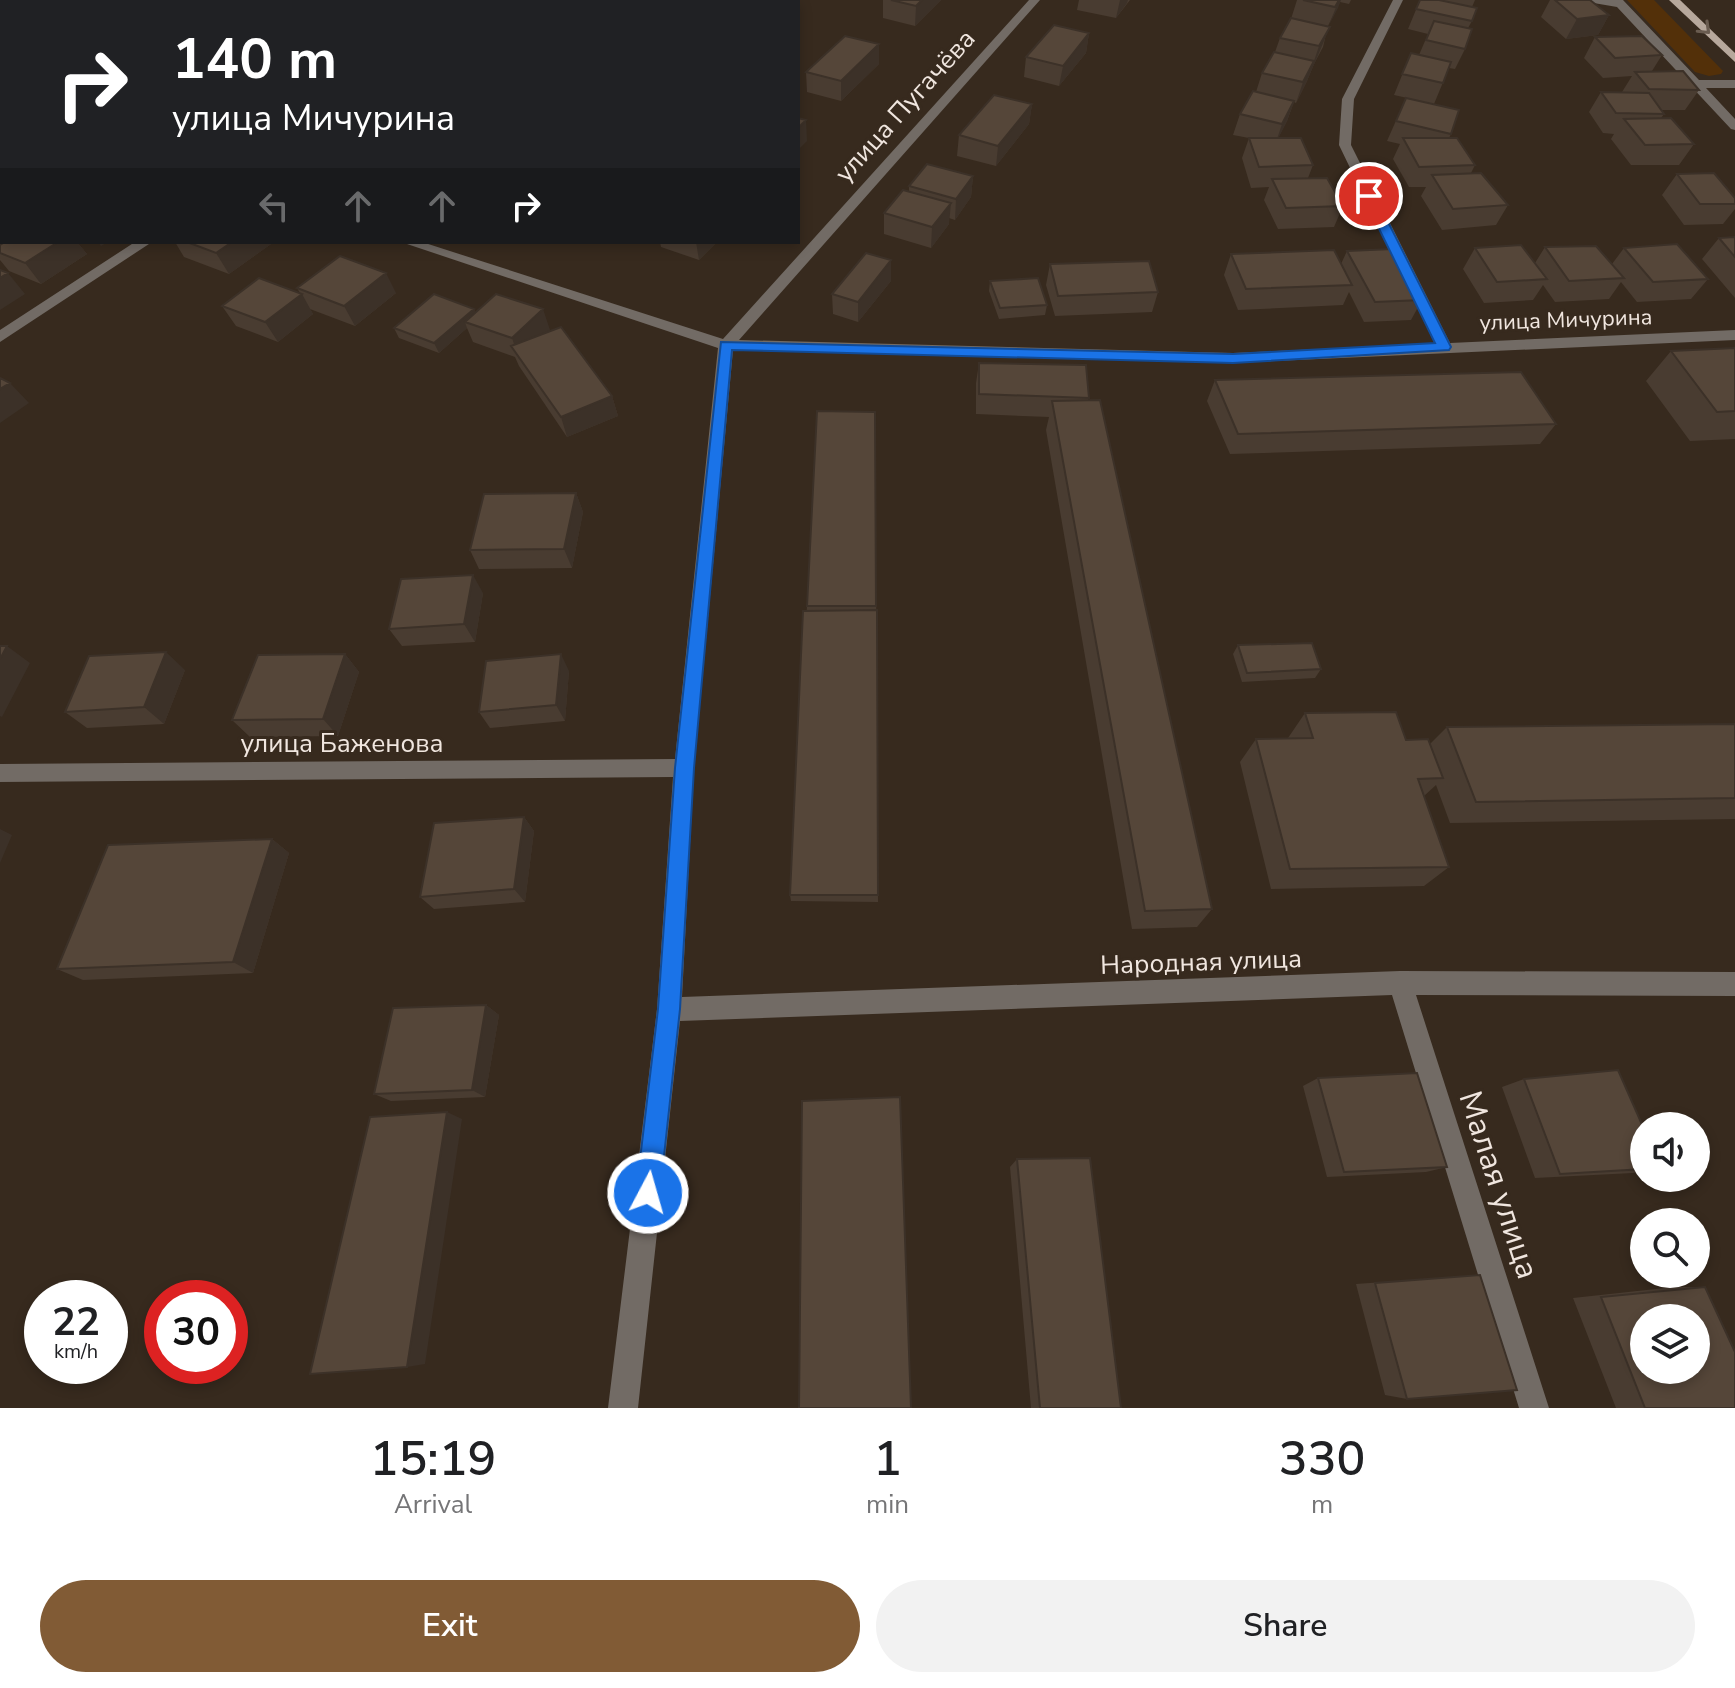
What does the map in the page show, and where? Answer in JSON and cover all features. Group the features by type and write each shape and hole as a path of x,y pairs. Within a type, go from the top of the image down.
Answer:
{"main road":[{"path":"1674,0 1735,59"}],"street":[{"name":"улица Пугачёва","path":"726,345 1035,0"},
{"path":"1398,0 1348,99 1345,145 1444,347"},
{"path":"1581,0 1619,2 1735,126"},
{"path":"1696,84 1735,84"},
{"path":"0,337 142,244"},
{"name":"улица Мичурина","path":"414,244 726,345 1233,358 1735,335"},
{"path":"623,1408 669,1009 684,768 726,345"},
{"name":"улица Баженова","path":"0,773 684,768"},
{"name":"Народная улица","path":"669,1009 1400,983 1735,984"},
{"name":"Малая улица","path":"1400,983 1534,1408"}],"shaded area":[{"path":"1627,0 1654,0 1723,71 1721,74 1709,76 1695,72"}],"building":[{"path":"891,0 922,0 916,6"},
{"path":"1303,0 1339,0 1335,7"},
{"path":"1420,0 1439,0 1477,8 1472,21 1416,9"},
{"path":"1555,0 1590,0 1609,15 1577,19"},
{"path":"1291,18 1330,27 1319,46 1280,38"},
{"path":"1434,21 1472,29 1465,49 1426,40"},
{"path":"1054,25 1089,33 1063,66 1026,57"},
{"path":"845,36 879,44 841,81 806,72"},
{"path":"1642,36 1662,55 1615,58 1595,37"},
{"path":"1274,52 1314,61 1303,82 1262,73"},
{"path":"1411,53 1451,62 1443,83 1402,74"},
{"path":"1683,71 1699,90 1649,89 1635,72"},
{"path":"1253,91 1294,101 1282,124 1240,114"},
{"path":"1601,92 1649,93 1664,114 1616,113"},
{"path":"994,95 1032,104 998,146 959,135"},
{"path":"1406,98 1459,110 1451,134 1396,121"},
{"path":"1671,118 1694,144 1645,145 1624,119"},
{"path":"1249,138 1301,138 1313,165 1259,167"},
{"path":"1403,138 1457,138 1475,165 1419,167"},
{"path":"927,164 973,176 956,199 909,186"},
{"path":"1481,173 1508,205 1453,209 1432,175"},
{"path":"1714,173 1735,198 1735,204 1700,204 1677,174"},
{"path":"1327,178 1343,206 1286,208 1272,179"},
{"path":"903,190 951,203 932,227 884,213"},
{"path":"1735,237 1735,257 1719,238"},
{"path":"55,244 25,263 0,253 0,245"},
{"path":"192,244 229,244 216,253"},
{"path":"1677,244 1708,279 1653,282 1624,248"},
{"path":"1521,245 1547,279 1497,282 1475,248"},
{"path":"1596,246 1624,278 1569,281 1545,247"},
{"path":"1393,249 1422,300 1375,302 1347,251"},
{"path":"1334,250 1352,285 1246,289 1231,254"},
{"path":"866,253 891,260 858,302 832,294"},
{"path":"340,256 386,273 344,306 297,288"},
{"path":"1149,261 1158,292 1058,296 1050,264"},
{"path":"259,278 302,294 265,322 222,306"},
{"path":"1038,278 1047,305 1000,308 990,281"},
{"path":"434,294 474,309 434,343 394,328"},
{"path":"496,294 543,309 512,338 465,322"},
{"path":"561,327 612,396 561,417 511,346"},
{"path":"1735,348 1735,411 1717,412 1671,351"},
{"path":"979,363 1086,365 1089,398 979,394"},
{"path":"1521,372 1556,424 1238,434 1215,380"},
{"path":"0,378 10,383 0,389"},
{"path":"1100,400 1212,909 1145,911 1052,401"},
{"path":"817,411 875,412 876,606 807,606"},
{"path":"576,493 564,549 470,550 484,494"},
{"path":"473,575 464,624 389,629 401,579"},
{"path":"877,610 878,895 790,895 803,611"},
{"path":"1312,643 1321,669 1247,673 1238,645"},
{"path":"0,646 7,646 0,659"},
{"path":"166,652 144,707 65,712 89,656"},
{"path":"345,654 323,719 232,720 258,655"},
{"path":"561,654 556,705 479,712 486,661"},
{"path":"1396,712 1406,740 1428,739 1443,778 1418,779 1449,867 1290,869 1256,739 1313,738 1305,713"},
{"path":"1735,724 1735,798 1476,802 1447,727"},
{"path":"524,817 514,889 420,897 434,823"},
{"path":"272,839 233,962 57,969 108,845"},
{"path":"486,1005 472,1090 374,1094 393,1008"},
{"path":"1618,1070 1637,1112 1630,1112 1630,1170 1560,1174 1524,1079"},
{"path":"1417,1073 1447,1167 1344,1172 1318,1078"},
{"path":"900,1097 911,1408 799,1408 802,1101"},
{"path":"447,1112 407,1367 310,1374 370,1117"},
{"path":"1090,1158 1121,1408 1040,1408 1017,1159"},
{"path":"1480,1275 1517,1390 1407,1399 1375,1283"},
{"path":"1705,1288 1735,1352 1735,1408 1645,1408 1635,1384 1710,1384 1710,1304 1630,1304 1630,1370 1601,1297"}],"route":[{"path":"648,1193 669,1009 684,768 726,345 1233,358 1444,347 1369,196"}]}
